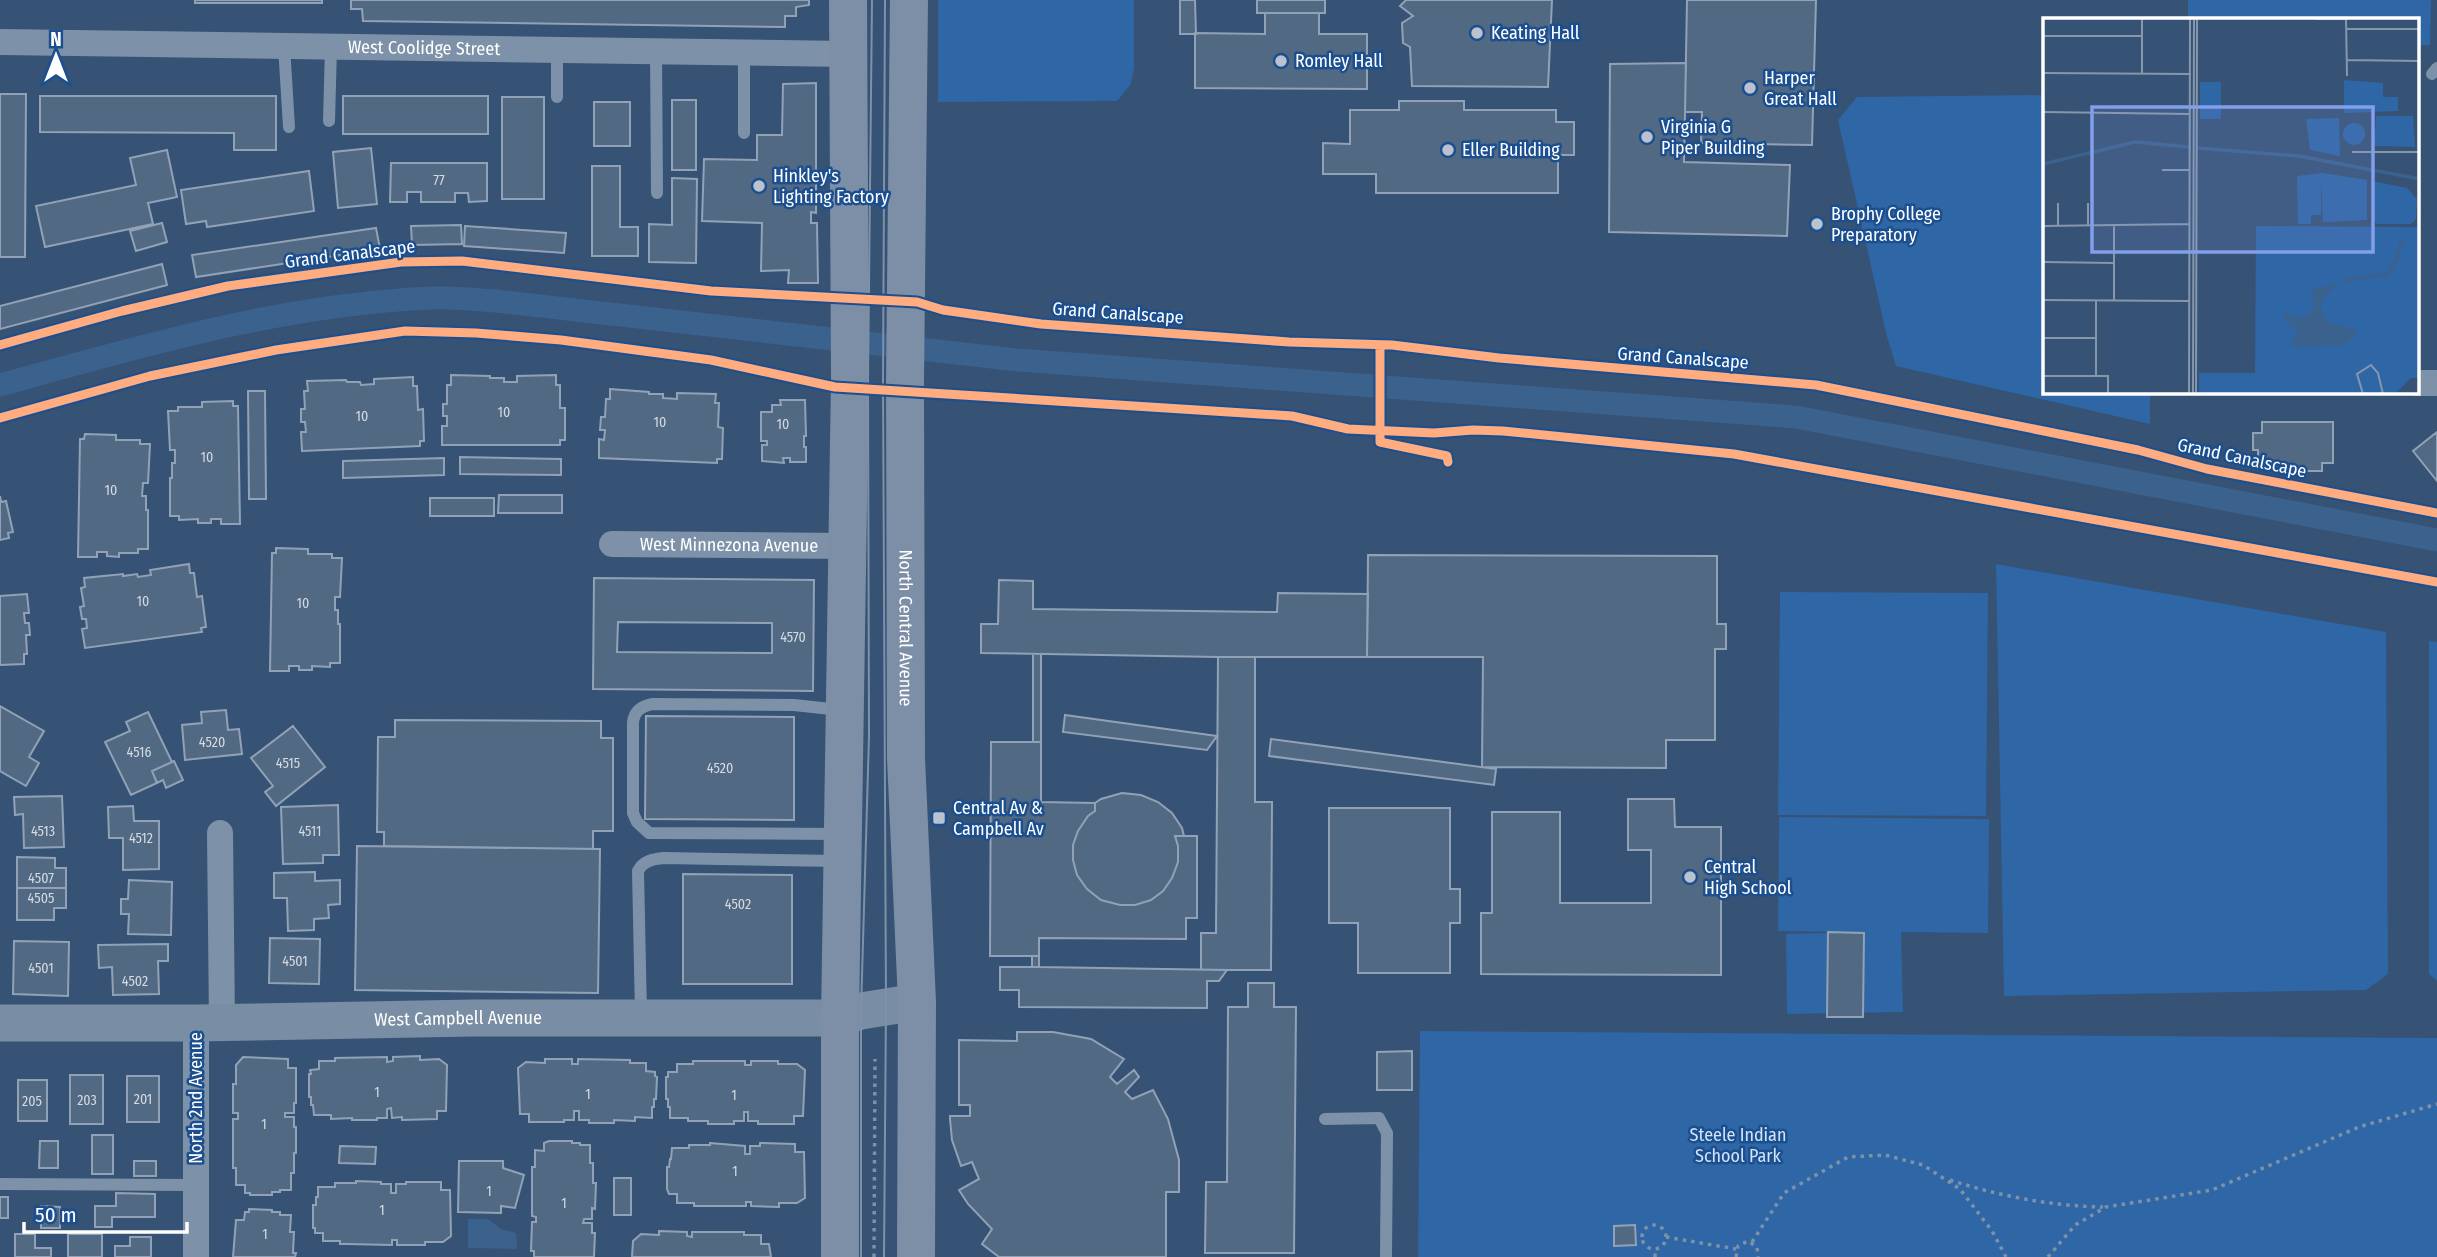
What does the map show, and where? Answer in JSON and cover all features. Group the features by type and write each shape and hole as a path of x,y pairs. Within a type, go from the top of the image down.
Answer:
{"main road":[{"path":"840,1257 840,1018 850,378 848,0"},
{"name":"North Central Avenue","path":"909,0 905,383 906,758 917,1002 916,1257"}],"street":[{"name":"West Coolidge Street","path":"0,42 848,54"},
{"name":"West Minnezona Avenue","path":"612,544 848,546"},
{"name":"North 2nd Avenue","path":"196,1257 196,1185 220,833"},
{"name":"West Campbell Avenue","path":"0,1023 209,1023 473,1018 840,1018 917,1002"}],"lane":[{"path":"284,46 289,127"},
{"path":"329,121 331,47"},
{"path":"557,50 557,97"},
{"path":"656,51 657,193"},
{"path":"744,52 744,133"},
{"path":"842,848 649,833 637,822 634,813 633,723 637,711 644,706 653,705 794,705 846,711"},
{"path":"641,1019 638,871 646,862 664,858 842,848"},
{"path":"1325,1119 1379,1118 1387,1133 1386,1257"},
{"path":"0,1184 196,1185"}],"path":[{"path":"868,1058 886,1059"},
{"path":"874,1257 875,1059"},
{"path":"1944,1179 1984,1191 2031,1200 2077,1207 2106,1207 2212,1190 2359,1127 2437,1104"},
{"path":"1752,1242 1784,1193 1848,1157 1885,1155 1923,1165 1960,1189 1992,1231 2006,1257"},
{"path":"2049,1257 2075,1225 2106,1207"},
{"path":"1656,1225 1663,1229 1666,1237 1662,1246 1655,1249 1648,1247 1643,1241 1645,1229 1656,1225"},
{"path":"1666,1237 1736,1249"},
{"path":"1736,1257 1736,1249 1744,1242 1752,1242 1759,1250 1758,1257"},
{"path":"1655,1249 1655,1257"}],"green space":[{"path":"938,0 1134,0 1134,68 1131,84 1117,101 938,102"},
{"path":"2188,0 2431,0 2430,45 2420,45 2420,18 2188,18"},
{"path":"2043,95 2043,394 2150,394 2150,424 1896,366 1887,337 1838,120 1857,97"},
{"path":"1996,564 2386,632 2388,974 2366,990 2004,996"},
{"path":"1780,592 1988,593 1986,816 1778,815"},
{"path":"2429,641 2437,642 2437,981 2429,974"},
{"path":"1779,817 1989,819 1988,933 1901,932 1903,1012 1787,1014 1786,934 1861,932 1778,931"},
{"name":"Steele Indian School Park","path":"1420,1031 2437,1038 2437,1257 1418,1257"}],"shaded area":[{"path":"468,1219 488,1219 501,1229 516,1233 517,1249 468,1248"}],"building":[{"path":"195,0 322,0 322,3 195,3"},
{"path":"351,0 809,0 809,5 796,7 796,16 785,16 785,27 363,21 362,9 351,9"},
{"path":"1180,0 1195,0 1196,34 1180,34"},
{"path":"1257,0 1325,0 1325,13 1257,13"},
{"name":"Keating Hall","path":"1406,0 1552,0 1548,87 1412,86 1410,47 1403,43 1402,23 1413,16 1400,6"},
{"name":"Harper Great Hall","path":"1687,0 1816,0 1812,145 1701,143 1702,112 1685,112"},
{"name":"Romley Hall","path":"1265,13 1319,13 1319,34 1367,34 1367,89 1195,88 1195,33 1265,34"},
{"name":"Virginia G Piper Building","path":"1686,63 1684,162 1790,165 1787,236 1609,232 1610,64"},
{"name":"Hinkley's Lighting Factory","path":"816,83 816,213 811,212 811,223 817,223 818,283 788,283 789,270 761,271 762,223 702,221 704,159 757,160 757,135 782,135 783,84"},
{"path":"0,94 26,94 25,257 0,257"},
{"path":"40,96 276,96 276,150 234,150 234,133 40,132"},
{"path":"343,96 488,96 488,134 343,134"},
{"path":"502,97 544,97 544,199 502,199"},
{"path":"672,100 696,100 696,170 672,170"},
{"name":"Eller Building","path":"1399,101 1464,101 1464,110 1556,110 1556,122 1574,122 1574,155 1558,155 1558,193 1376,193 1376,174 1323,174 1323,143 1350,144 1350,110 1399,110"},
{"path":"594,102 630,102 630,146 594,146"},
{"path":"371,148 377,204 338,208 333,152"},
{"path":"167,150 177,197 148,203 153,224 45,247 36,206 136,185 130,158"},
{"path":"391,163 487,163 487,201 469,202 468,193 455,193 455,202 421,202 421,192 407,192 407,202 390,202"},
{"path":"592,166 620,166 620,227 638,227 638,256 592,256"},
{"path":"309,171 314,211 207,227 206,221 186,224 181,190"},
{"path":"672,178 697,179 696,263 649,262 649,224 672,225"},
{"path":"162,223 167,242 136,251 130,231"},
{"path":"461,225 462,244 412,245 411,226"},
{"path":"465,226 566,233 564,253 464,246"},
{"path":"376,228 380,249 196,277 192,255"},
{"path":"162,264 167,285 0,329 0,306"},
{"path":"451,375 490,376 504,378 504,382 517,382 517,376 556,375 556,385 560,385 560,408 565,408 565,440 560,440 560,445 442,445 442,426 447,426 447,416 443,416 443,404 447,404 447,385 451,385"},
{"path":"413,377 413,386 417,386 418,410 423,409 424,441 420,441 420,446 302,451 301,432 306,432 305,422 301,422 301,409 305,409 304,391 308,391 307,381 346,380 360,382 361,385 374,384 374,379"},
{"path":"610,389 663,394 663,398 677,399 677,393 716,394 715,403 719,403 718,427 723,428 722,459 717,459 717,463 599,458 599,439 604,440 605,430 600,430 601,417 605,417 606,399 610,399"},
{"path":"248,391 265,391 266,499 249,499"},
{"path":"780,400 805,400 806,462 790,462 790,458 783,458 784,463 762,461 762,445 767,445 767,441 761,441 761,412 772,412 772,405 781,405"},
{"path":"233,401 233,406 238,406 240,524 221,524 221,519 211,519 211,523 198,523 198,519 179,520 179,516 170,516 170,478 172,463 175,463 175,450 170,450 168,411 178,411 178,407 202,407 202,402"},
{"path":"2262,422 2333,422 2333,463 2322,463 2322,471 2274,471 2274,467 2258,467 2258,450 2253,450 2253,433 2262,433"},
{"path":"2437,432 2437,481 2413,451"},
{"path":"85,434 116,435 116,440 140,440 140,444 150,444 148,483 143,483 142,496 146,496 148,510 148,549 138,549 138,553 119,553 119,557 107,556 107,552 97,552 97,557 78,557 80,439 84,439"},
{"path":"460,457 561,459 561,475 460,474"},
{"path":"444,458 444,475 343,478 343,461"},
{"path":"499,495 562,495 562,513 498,513"},
{"path":"0,496 1,502 6,501 13,532 8,533 9,538 0,540"},
{"path":"430,498 494,498 494,516 430,516"},
{"path":"276,548 308,549 308,554 332,554 332,558 342,558 340,597 335,597 335,610 338,610 340,624 340,663 330,663 330,667 312,666 312,670 299,670 299,666 289,666 289,671 270,671 272,553 276,553"},
{"path":"1368,555 1717,556 1717,624 1726,624 1726,649 1715,649 1715,740 1666,740 1666,768 1482,767 1483,657 1367,657"},
{"path":"189,564 190,573 194,573 197,597 202,596 206,627 201,628 202,632 85,648 82,629 87,628 86,619 82,619 80,607 84,606 81,588 85,587 84,578 123,574 137,574 138,577 151,575 150,570"},
{"path":"594,578 814,580 813,691 593,689","holes":["618,622 772,623 772,653 617,652"]},
{"path":"999,580 1033,581 1033,609 1277,612 1278,593 1368,594 1367,657 981,653 981,624 998,624"},
{"path":"27,594 29,613 24,613 25,623 29,623 30,635 26,635 27,654 24,654 24,664 0,665 0,596"},
{"path":"1033,654 1041,654 1041,742 1033,742"},
{"path":"1218,657 1255,657 1255,802 1272,802 1271,970 1201,970 1201,933 1216,933"},
{"path":"0,706 44,731 29,757 39,763 26,786 0,771"},
{"path":"226,710 228,730 239,729 242,754 185,760 182,725 202,723 201,712"},
{"path":"148,712 172,762 152,771 157,783 131,795 105,742 130,731 126,722"},
{"path":"1065,715 1217,736 1207,750 1063,732"},
{"path":"646,716 794,717 794,820 645,819"},
{"path":"395,720 601,721 601,738 613,738 613,831 593,831 593,849 384,846 384,832 377,832 378,737 395,737"},
{"path":"293,726 325,767 276,806 265,792 273,786 251,758"},
{"path":"1271,739 1496,769 1494,785 1269,756"},
{"path":"991,742 1041,742 1041,802 1095,803 1095,811 1078,831 1073,845 1073,860 1077,875 1087,889 1101,900 1120,905 1135,905 1151,900 1163,891 1178,862 1175,836 1197,836 1197,918 1186,918 1186,939 1039,938 1039,956 990,956"},
{"path":"174,761 183,780 166,788 163,780 157,783 152,771"},
{"path":"1122,793 1141,795 1158,802 1172,813 1184,836 1175,836 1178,862 1163,891 1151,900 1135,905 1120,905 1101,900 1087,889 1077,875 1073,860 1073,845 1078,831 1095,811 1095,803"},
{"path":"62,796 64,847 24,848 23,814 15,815 14,797"},
{"path":"1628,799 1674,799 1675,827 1721,827 1721,975 1481,974 1481,913 1492,913 1492,812 1560,812 1560,903 1651,903 1651,850 1628,850"},
{"path":"338,805 339,855 323,855 323,863 283,864 281,807"},
{"path":"133,806 134,821 159,821 159,869 123,870 123,838 109,838 108,807"},
{"path":"1329,808 1450,808 1450,889 1460,889 1460,923 1450,923 1450,973 1358,973 1358,923 1329,923"},
{"path":"357,846 600,849 598,993 355,990"},
{"path":"17,857 55,858 55,868 66,868 66,888 17,888"},
{"path":"315,872 315,881 340,880 340,904 328,905 329,918 314,919 314,930 288,931 287,898 274,898 274,873"},
{"path":"683,874 792,875 792,984 683,984"},
{"path":"129,880 172,882 171,935 128,934 129,914 121,914 121,899 128,899"},
{"path":"17,888 66,888 66,908 54,908 54,920 17,920"},
{"path":"1828,932 1864,933 1863,1017 1827,1017"},
{"path":"270,938 320,939 319,984 269,983"},
{"path":"14,941 69,942 68,996 13,994"},
{"path":"168,944 168,961 158,961 159,994 113,995 112,967 99,968 98,945"},
{"path":"1032,956 1039,956 1039,967 1032,967"},
{"path":"1000,967 1227,970 1219,981 1207,981 1207,1008 1019,1007 1019,990 1000,990"},
{"path":"1248,983 1274,983 1274,1007 1296,1007 1294,1253 1205,1253 1206,1182 1227,1182 1228,1007 1248,1007"},
{"path":"1017,1032 1053,1032 1091,1039 1124,1059 1110,1077 1117,1084 1134,1070 1139,1077 1125,1092 1132,1099 1153,1090 1168,1119 1179,1160 1179,1192 1166,1192 1166,1257 999,1257 982,1244 992,1229 968,1204 959,1190 979,1179 972,1162 961,1166 952,1140 950,1116 970,1116 970,1105 959,1105 959,1040 1017,1041"},
{"path":"1412,1051 1412,1090 1377,1090 1377,1052"},
{"path":"420,1056 420,1060 439,1059 447,1065 446,1111 437,1111 437,1119 392,1118 391,1108 387,1109 387,1118 377,1120 331,1119 331,1115 314,1115 309,1097 309,1074 310,1070 319,1069 319,1061 387,1057 387,1062 393,1061 393,1057"},
{"path":"243,1057 288,1059 288,1068 296,1068 294,1113 285,1113 285,1117 294,1117 296,1127 291,1190 272,1192 272,1195 250,1195 245,1193 245,1185 236,1185 236,1168 233,1168 233,1119 238,1119 238,1113 233,1113 233,1084 236,1084 236,1065"},
{"path":"545,1059 572,1059 572,1064 578,1064 578,1059 646,1063 646,1071 655,1072 657,1077 652,1118 635,1117 635,1121 589,1123 589,1120 579,1120 579,1111 574,1111 574,1120 529,1122 529,1114 520,1114 518,1068 526,1062 545,1063"},
{"path":"693,1061 745,1061 745,1065 751,1065 751,1061 797,1064 805,1070 803,1116 794,1116 794,1124 758,1124 758,1121 748,1121 748,1112 744,1112 744,1121 734,1121 734,1124 708,1124 708,1121 670,1118 670,1107 666,1099 668,1072 677,1072 677,1064 693,1064"},
{"path":"70,1075 103,1075 103,1124 70,1124"},
{"path":"127,1076 159,1076 159,1122 127,1122"},
{"path":"18,1080 47,1080 47,1121 18,1121"},
{"path":"92,1135 113,1135 113,1174 92,1174"},
{"path":"40,1141 58,1141 58,1168 39,1168"},
{"path":"572,1141 580,1145 590,1145 593,1183 596,1183 595,1209 592,1208 592,1219 584,1219 583,1223 592,1223 592,1233 595,1233 594,1257 534,1257 534,1251 531,1251 532,1222 536,1222 536,1217 532,1216 532,1167 535,1167 535,1150 544,1151 544,1143"},
{"path":"710,1143 745,1146 745,1154 750,1154 750,1146 760,1146 760,1143 795,1144 795,1152 804,1152 805,1198 797,1203 779,1203 779,1207 751,1206 751,1202 746,1202 746,1206 694,1206 694,1203 677,1203 677,1194 669,1194 667,1189 667,1167 672,1148 689,1148 689,1145"},
{"path":"340,1146 376,1147 375,1164 339,1163"},
{"path":"134,1161 156,1161 156,1176 134,1176"},
{"path":"459,1161 503,1161 503,1168 524,1175 515,1208 501,1206 501,1213 458,1212"},
{"path":"614,1178 631,1178 631,1215 614,1215"},
{"path":"356,1181 391,1184 391,1193 396,1193 396,1184 441,1182 441,1190 450,1190 451,1236 443,1242 425,1242 425,1245 397,1245 397,1240 392,1240 392,1245 323,1241 323,1233 315,1233 313,1228 313,1205 316,1205 318,1187 335,1187 335,1183"},
{"path":"116,1193 155,1194 155,1217 112,1217 112,1227 95,1227 95,1206 116,1206"},
{"path":"0,1197 8,1197 8,1218 0,1218"},
{"path":"41,1206 60,1207 60,1228 41,1228"},
{"path":"249,1209 272,1210 280,1212 280,1215 291,1215 290,1232 294,1232 295,1257 233,1257 236,1220 244,1220 245,1212 249,1212"},
{"path":"1635,1225 1636,1245 1614,1246 1614,1226"},
{"path":"659,1231 687,1232 687,1236 692,1237 692,1232 744,1232 744,1235 761,1235 761,1244 769,1244 771,1257 632,1257 633,1241 641,1234 659,1235"},
{"path":"15,1234 35,1234 35,1248 51,1248 51,1257 15,1257"},
{"path":"68,1234 102,1234 102,1257 68,1257"},
{"path":"130,1237 151,1237 151,1257 115,1257 115,1246 130,1246"}],"waterway":[{"path":"0,385 160,342 268,318 377,302 432,298 496,301 1018,360 1796,417 2437,540"}],"tram line":[{"path":"861,1257 861,1011 869,736 868,380 872,0"},
{"path":"884,1257 885,0"}],"cycle path":[{"name":"Grand Canalscape","path":"0,345 122,311 228,286 401,262 462,261 711,291 917,302 943,310 1041,324 1289,342 1392,345 1499,358 1816,385 2138,450 2207,469 2437,513"},
{"path":"0,418 150,376 276,350 405,331 476,333 561,340 711,360 835,387 1292,416 1348,429 1434,433 1503,431 1734,454 2437,582"},
{"path":"1380,345 1380,442 1447,456 1448,462"}],"place":[{"name":"Keating Hall","path":"1477,33"},
{"name":"Romley Hall","path":"1281,61"},
{"name":"Harper Great Hall","path":"1750,88"},
{"name":"Virginia G Piper Building","path":"1647,137"},
{"name":"Eller Building","path":"1448,150"},
{"name":"Hinkley's Lighting Factory","path":"759,186"},
{"name":"Brophy College Preparatory","path":"1817,224"},
{"name":"Central Av & Campbell Av","path":"939,818"},
{"name":"Central High School","path":"1690,877"}]}
